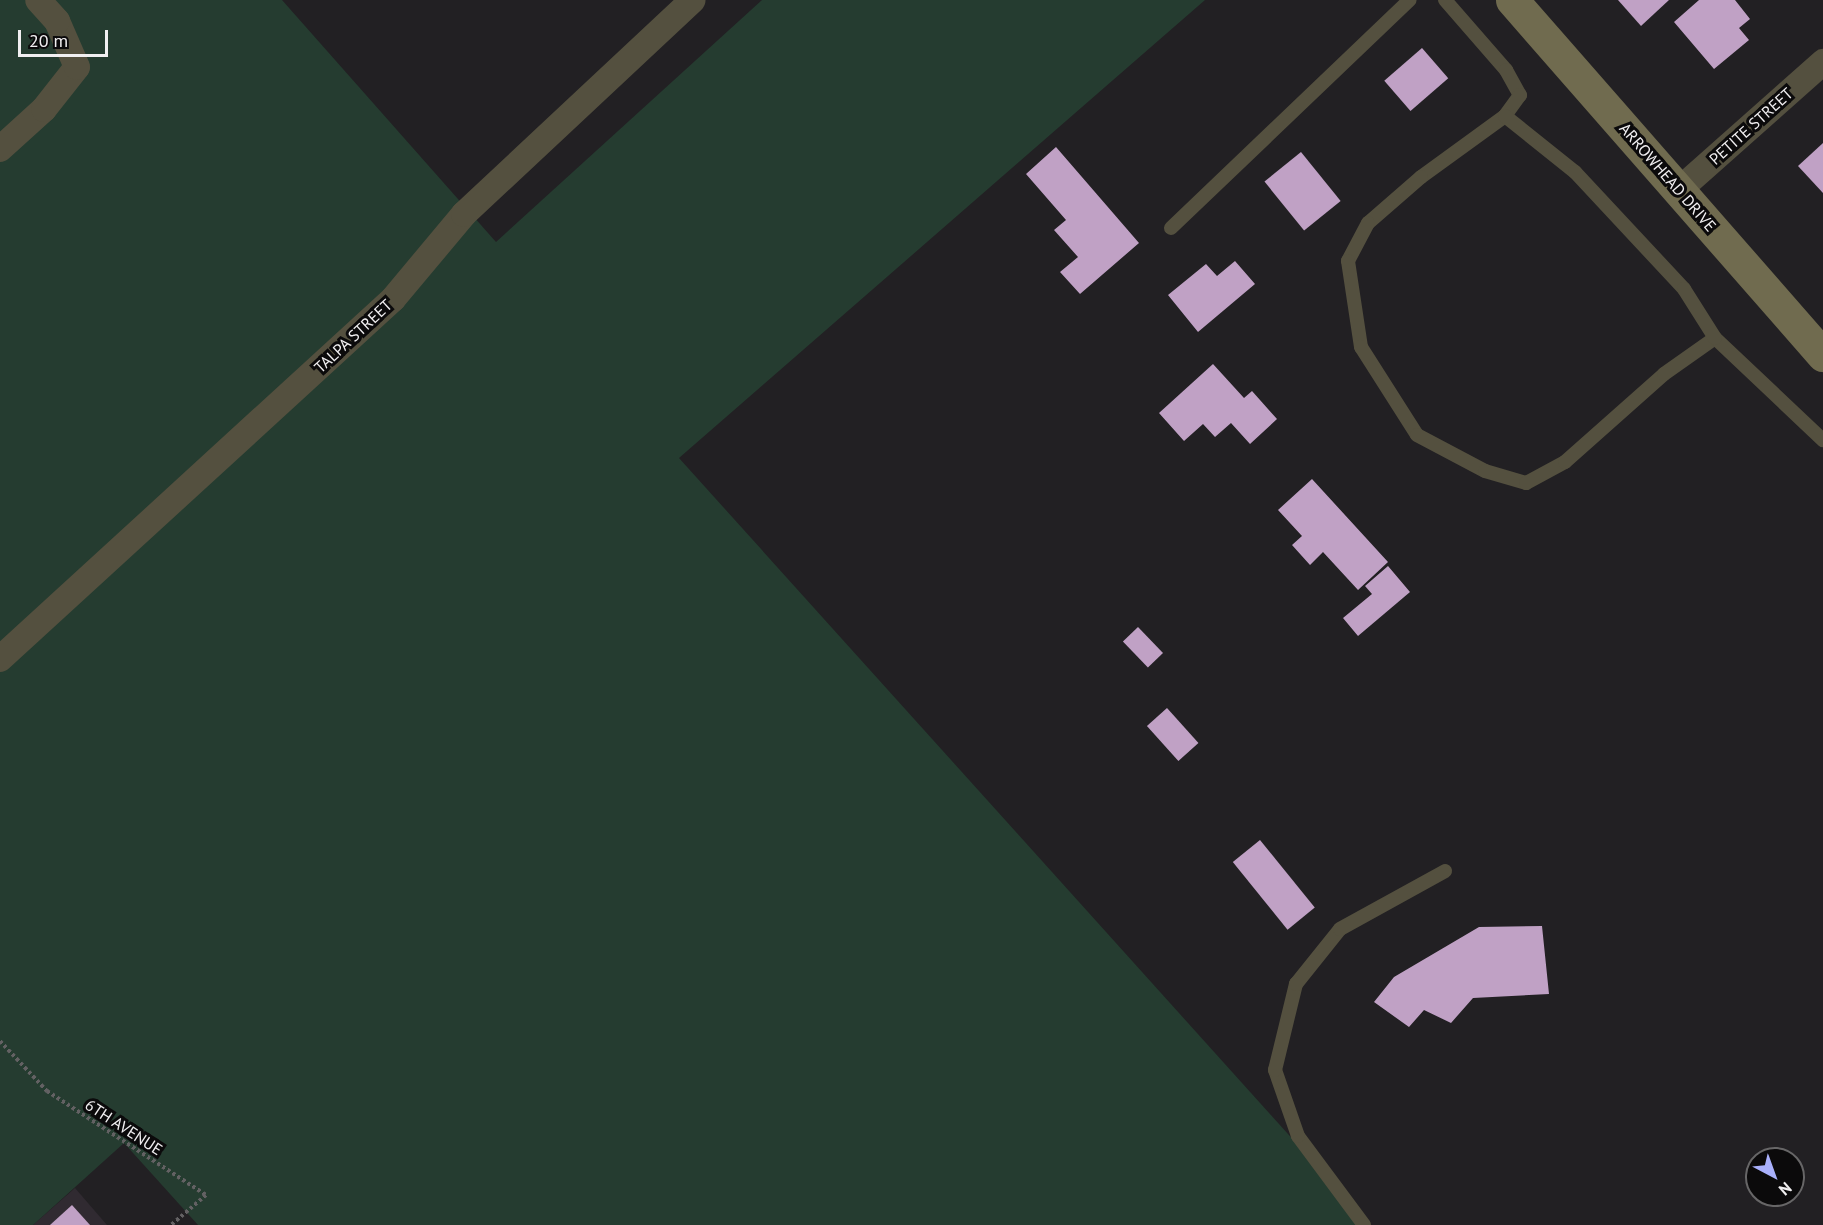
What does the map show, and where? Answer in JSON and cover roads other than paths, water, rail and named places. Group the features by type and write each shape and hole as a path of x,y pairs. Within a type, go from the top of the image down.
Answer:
{"main road":[{"name":"ARROWHEAD DRIVE","path":"1512,0 1823,355"}],"street":[{"path":"0,148 44,109 77,67 57,21 38,0"},
{"name":"TALPA STREET","path":"0,659 393,299 464,214 693,0"},
{"name":"PETITE STREET","path":"1679,190 1823,62"}],"lane":[{"path":"1171,228 1410,0"},
{"path":"1445,0 1506,70 1520,95 1505,116 1421,177 1368,224 1348,261 1361,347 1417,435 1485,471 1526,483 1565,462 1664,374 1715,338"},
{"path":"1505,116 1575,172 1684,289 1715,338 1823,440"},
{"path":"1364,1225 1298,1136 1275,1070 1296,984 1340,929 1445,871"}]}
